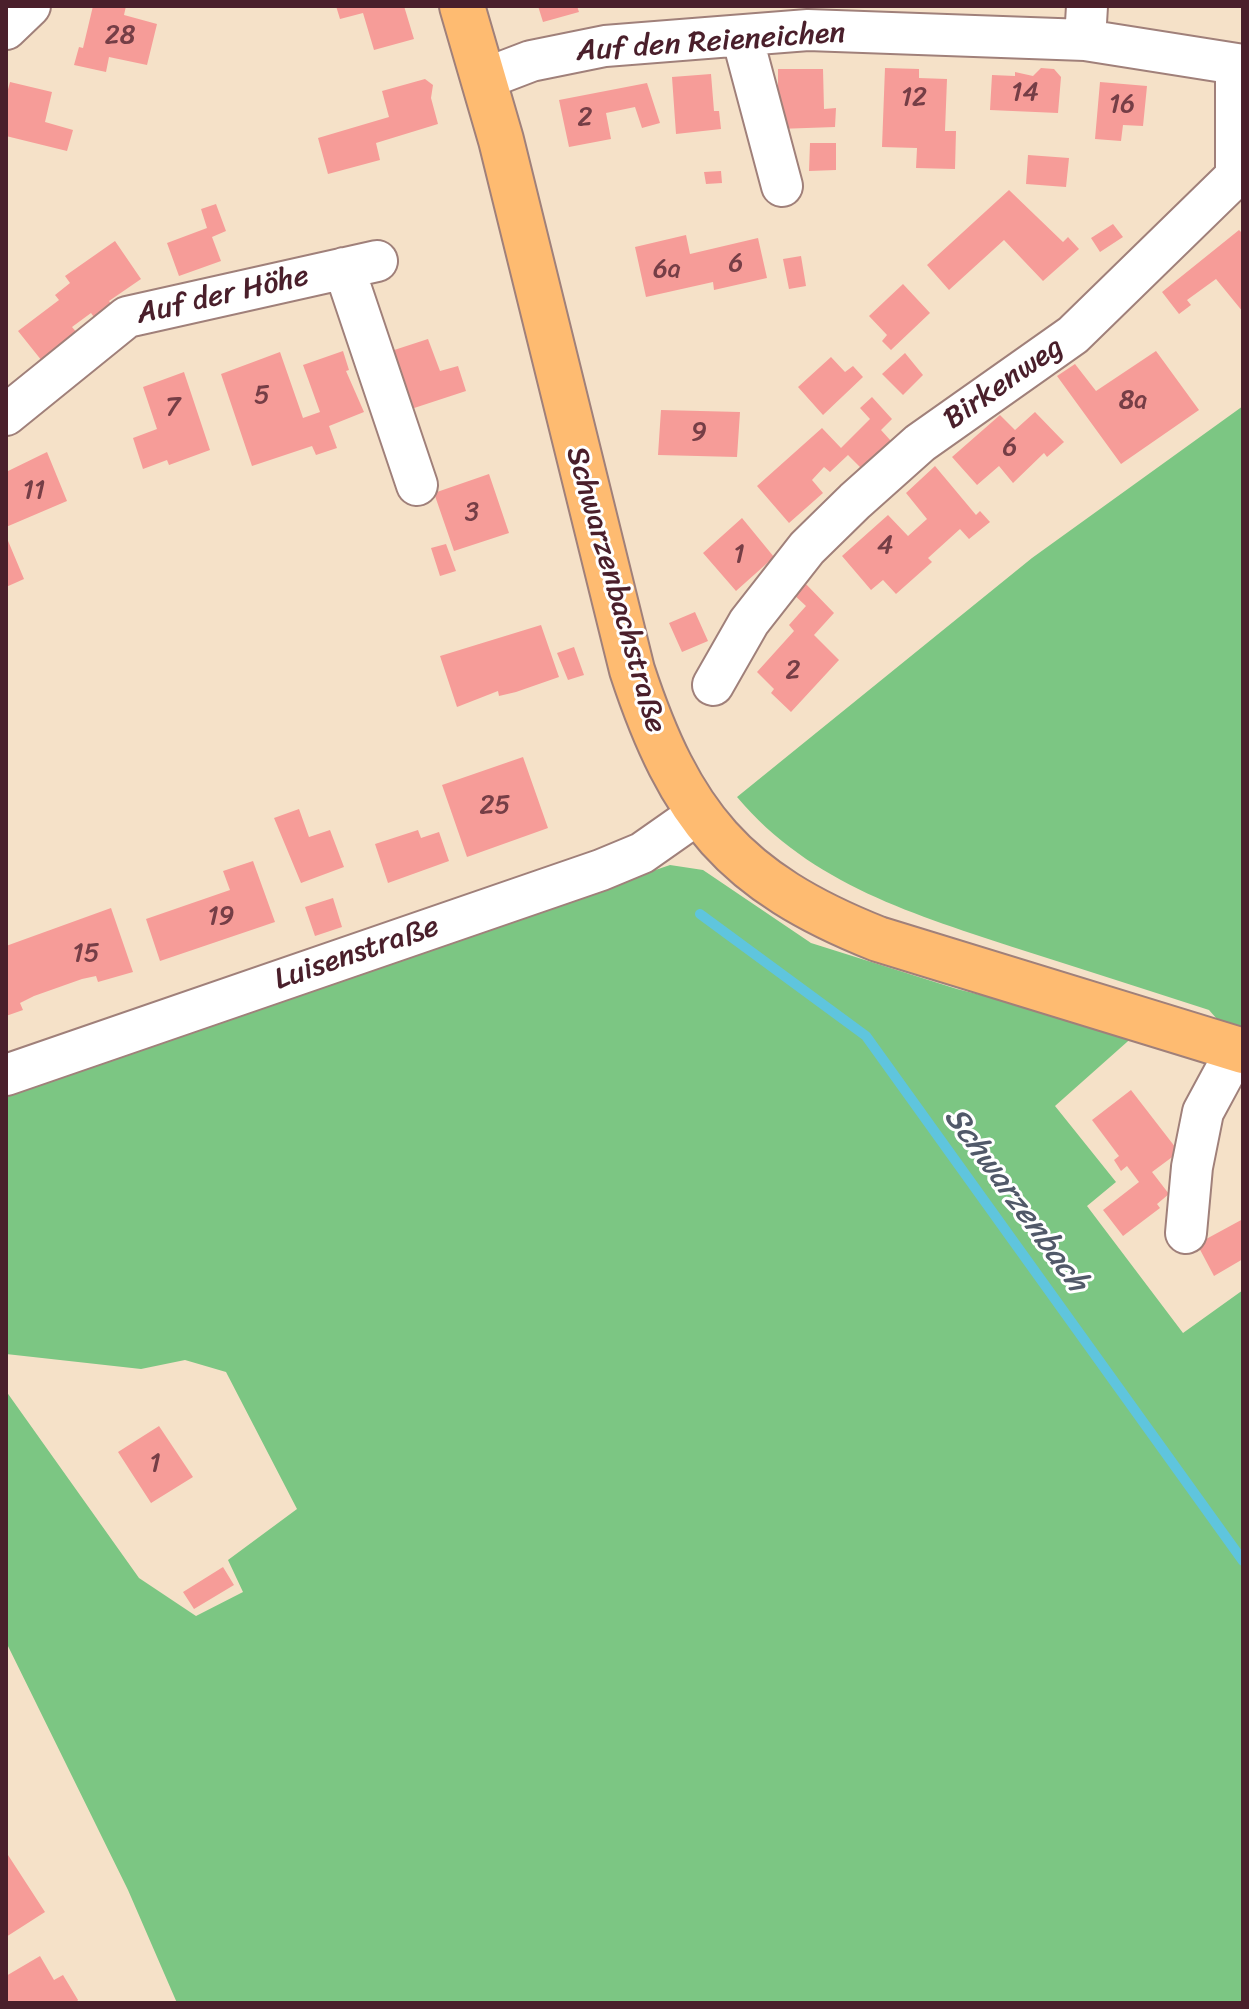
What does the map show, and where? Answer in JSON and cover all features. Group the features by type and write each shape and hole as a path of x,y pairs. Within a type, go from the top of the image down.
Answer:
{"main road":[{"name":"Schwarzenbachstraße","path":"462,6 484,79 632,670 660,749 699,813 766,882 828,919 878,939 1240,1050"}],"street":[{"path":"6,29 30,6"},
{"name":"Auf den Reieneichen","path":"484,79 531,61 605,46 808,30 1086,23 1239,65"},
{"path":"742,36 782,186"},
{"name":"Birkenweg","path":"713,685 749,622 783,577 855,501 920,443 1073,335 1236,176 1239,65"},
{"name":"Auf der Höhe","path":"6,415 127,317 361,264 417,485"},
{"name":"Luisenstraße","path":"6,1075 601,870 642,853 699,813"},
{"path":"1186,1233 1192,1167 1203,1112 1240,1050"}],"green space":[{"path":"1243,406 1243,1033 1224,1027 1209,1010 943,924 868,893 798,853 766,827 737,797 1032,558"},
{"path":"670,865 703,870 811,943 957,989 1136,1034 1055,1106 1116,1182 1087,1206 1183,1333 1243,1290 1243,2003 177,2003 128,1890 6,1642 6,1391 139,1578 196,1616 243,1592 228,1560 297,1509 226,1372 185,1360 141,1369 6,1354 6,1092"}],"building":[{"path":"93,6 126,6 124,15 157,24 147,65 109,57 106,72 74,65 79,47 83,48"},
{"path":"336,6 404,6 414,39 374,50 363,13 340,19"},
{"path":"538,6 577,6 579,12 543,22"},
{"path":"885,68 919,69 919,78 947,79 945,131 956,131 955,169 916,168 917,148 882,147"},
{"path":"1041,68 1054,69 1061,77 1058,113 990,110 992,75 1015,76 1015,72 1033,76"},
{"path":"778,69 823,69 824,109 836,108 835,127 778,129"},
{"path":"711,74 714,111 719,111 721,129 676,134 672,77"},
{"path":"425,79 433,85 431,98 438,124 376,143 380,160 328,174 318,138 389,117 382,91"},
{"path":"10,82 52,92 45,122 73,130 67,151 6,136 6,97"},
{"path":"1100,82 1147,86 1143,126 1123,125 1121,141 1095,139"},
{"path":"647,83 660,123 642,128 635,107 606,113 611,139 569,147 559,100"},
{"path":"810,143 836,143 836,170 809,171"},
{"path":"1028,155 1069,158 1066,187 1026,184"},
{"path":"721,171 722,183 706,184 704,172"},
{"path":"1009,190 1063,242 1068,237 1079,249 1043,281 1004,240 949,290 927,265"},
{"path":"216,204 226,231 212,237 221,261 179,276 167,243 207,228 201,209"},
{"path":"1113,224 1123,237 1100,252 1091,238"},
{"path":"1239,230 1243,234 1243,312 1216,279 1187,300 1191,305 1179,314 1162,292"},
{"path":"686,235 690,254 758,238 767,278 714,290 713,282 646,297 635,247"},
{"path":"115,241 141,279 109,301 117,312 99,324 91,313 72,327 78,334 42,361 18,331 59,300 55,295 70,283 65,276"},
{"path":"801,256 806,286 789,289 783,259"},
{"path":"903,284 930,313 891,350 882,341 887,335 869,316"},
{"path":"428,339 440,371 458,366 466,391 405,411 385,353"},
{"path":"343,351 349,370 346,371 364,412 329,426 337,448 316,455 312,446 252,466 221,374 280,352 303,418 320,412 303,365"},
{"path":"1156,351 1199,410 1121,464 1057,376 1075,364 1096,391"},
{"path":"905,353 923,375 903,395 882,374"},
{"path":"831,357 845,372 853,366 863,377 823,415 798,387"},
{"path":"184,372 210,450 169,465 167,460 143,469 133,438 157,429 143,387"},
{"path":"872,397 892,419 881,430 891,441 862,469 848,455 830,472 824,467 812,480 823,493 789,523 757,486 822,428 841,448 870,419 860,408"},
{"path":"661,410 740,412 737,457 658,455"},
{"path":"1035,412 1064,442 1047,457 1044,453 1013,483 999,466 977,485 952,457 1000,415 1015,430"},
{"path":"47,452 67,501 6,527 6,472"},
{"path":"935,466 976,515 980,511 990,522 969,539 960,529 928,558 932,562 896,594 883,580 871,590 842,556 888,515 908,536 927,519 906,493"},
{"path":"489,474 509,533 454,551 434,493"},
{"path":"742,518 774,557 736,591 703,553"},
{"path":"6,536 24,579 6,587"},
{"path":"446,544 456,571 440,576 431,548"},
{"path":"804,582 834,613 814,635 839,660 791,712 771,693 774,689 757,672 794,631 789,625 806,606 792,593"},
{"path":"695,612 708,641 682,652 669,623"},
{"path":"541,625 559,677 499,696 498,691 457,707 440,656"},
{"path":"574,647 584,675 568,680 557,653"},
{"path":"523,757 548,828 467,857 442,785"},
{"path":"299,809 309,837 330,830 344,867 301,883 274,818"},
{"path":"418,830 421,838 439,832 449,861 388,883 375,844"},
{"path":"253,861 275,922 160,961 146,919 230,890 223,871"},
{"path":"333,898 342,927 315,936 305,907"},
{"path":"111,908 133,972 98,982 96,976 82,979 34,996 20,1003 23,1010 6,1016 6,946"},
{"path":"1131,1090 1179,1152 1152,1172 1169,1194 1157,1204 1160,1208 1123,1236 1103,1210 1139,1182 1127,1166 1121,1171 1114,1160 1119,1156 1092,1120"},
{"path":"1243,1219 1243,1259 1214,1276 1197,1244"},
{"path":"159,1426 193,1477 151,1503 118,1452"},
{"path":"223,1567 234,1585 194,1609 183,1592"},
{"path":"6,1856 45,1912 6,1937"},
{"path":"40,1956 54,1980 63,1975 78,2000 76,2003 6,2003 6,1976"}],"waterway":[{"name":"Schwarzenbach","path":"700,914 866,1036 1243,1561"}]}
